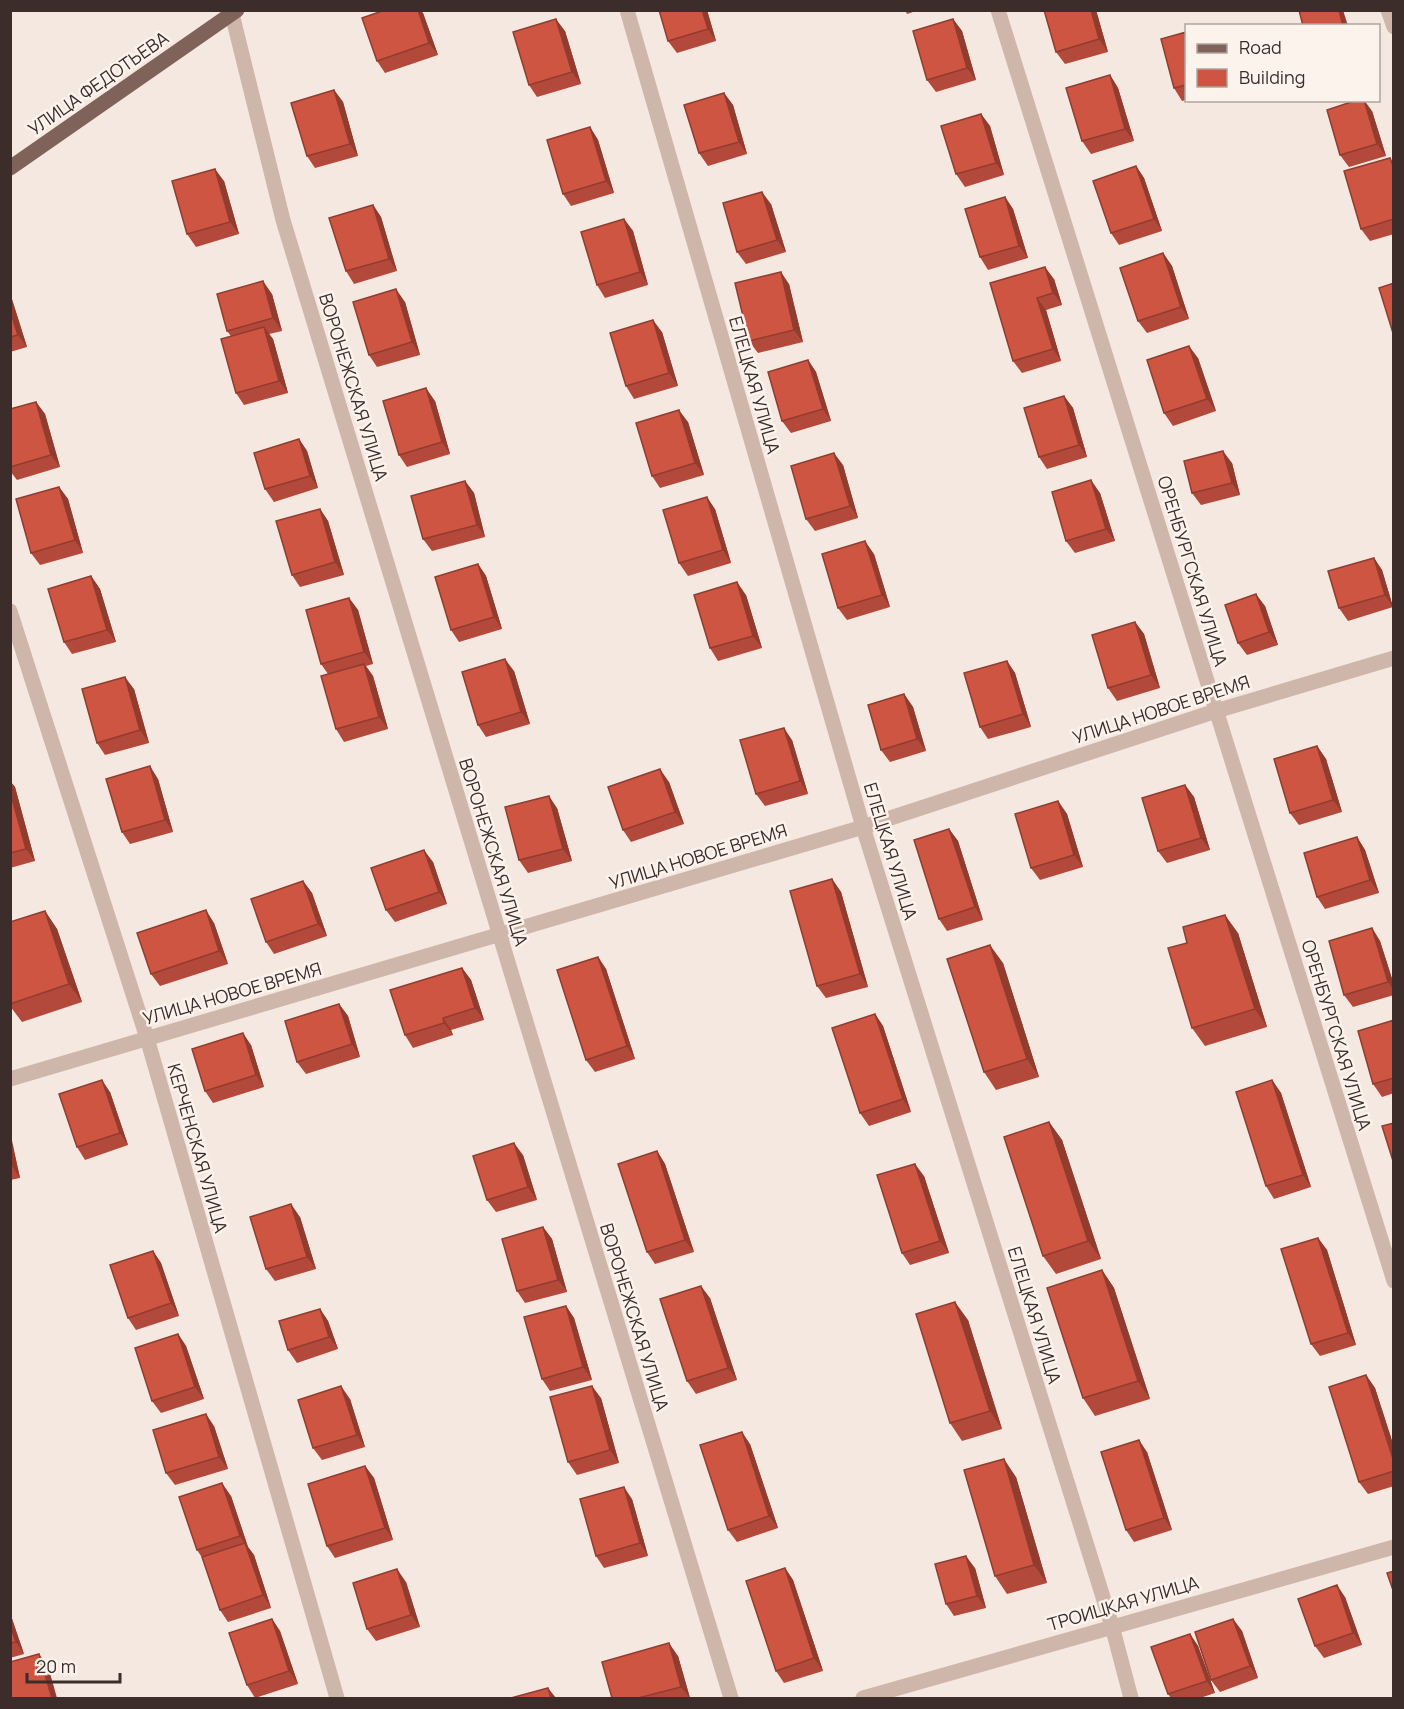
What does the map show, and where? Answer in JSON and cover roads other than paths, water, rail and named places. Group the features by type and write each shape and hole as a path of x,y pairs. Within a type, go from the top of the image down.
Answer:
{"main road":[{"name":"УЛИЦА ФЕДОТЬЕВА","path":"10,168 234,12"}],"street":[{"name":"ЕЛЕЦКАЯ УЛИЦА","path":"627,10 863,827 1112,1626 1131,1698"},
{"name":"ОРЕНБУРГСКАЯ УЛИЦА","path":"998,10 1394,1281"},
{"path":"1388,10 1394,27"},
{"name":"ВОРОНЕЖСКАЯ УЛИЦА","path":"234,12 283,220 730,1698"},
{"name":"КЕРЧЕНСКАЯ УЛИЦА","path":"10,611 147,1038 337,1698"},
{"name":"УЛИЦА НОВОЕ ВРЕМЯ","path":"10,1079 863,827 1216,711 1394,658"},
{"name":"ТРОИЦКАЯ УЛИЦА","path":"863,1698 1394,1546"}]}
